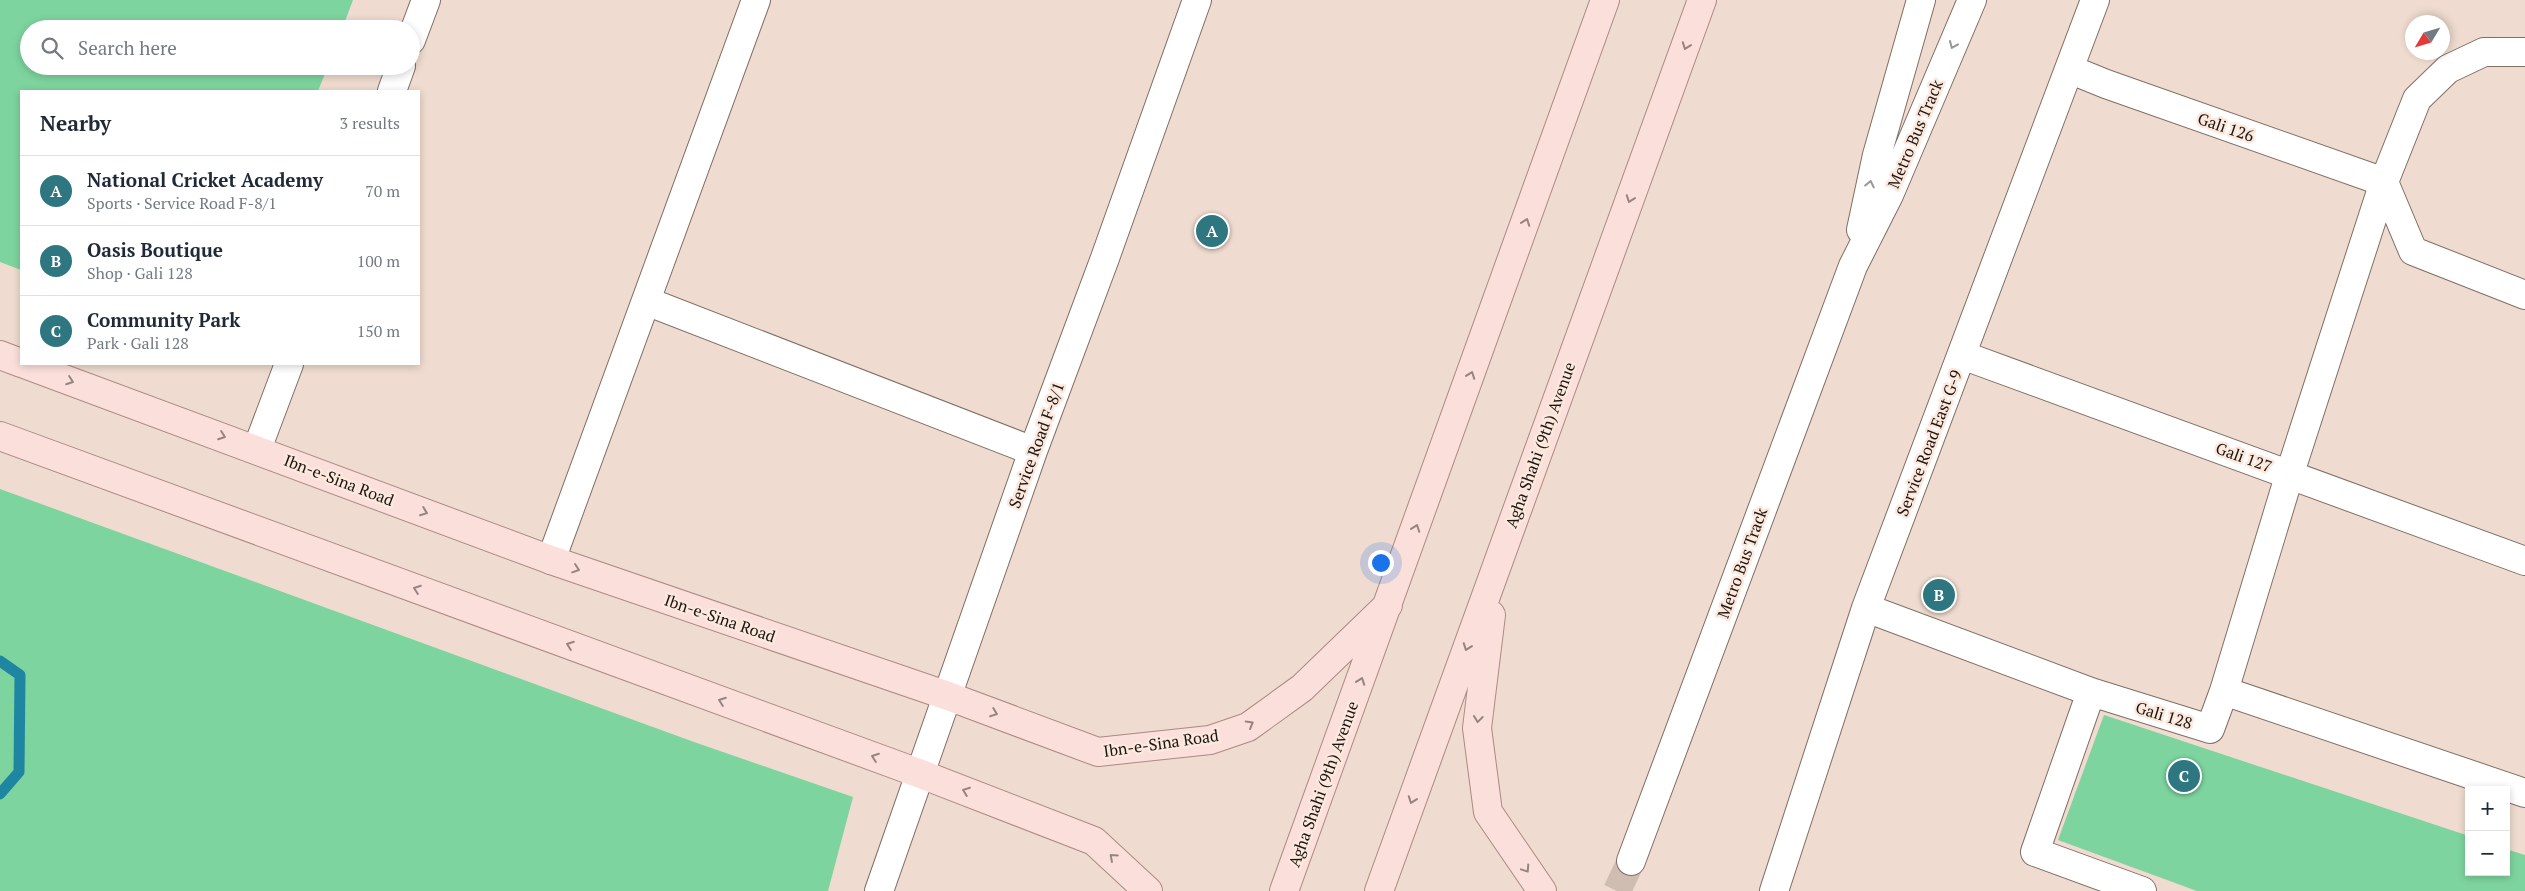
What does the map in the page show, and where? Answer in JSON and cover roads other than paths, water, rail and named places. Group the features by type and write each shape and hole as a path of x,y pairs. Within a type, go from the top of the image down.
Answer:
{"main road":[{"name":"Agha Shahi (9th) Avenue","path":"1284,891 1605,0"},
{"name":"Agha Shahi (9th) Avenue","path":"1379,891 1702,0"},
{"name":"Ibn-e-Sina Road","path":"0,355 20,362"},
{"name":"Ibn-e-Sina Road","path":"28,365 550,560 948,696 1098,752 1210,740 1248,727 1302,688 1388,604"},
{"path":"0,436 920,774 1094,841 1148,891"},
{"path":"1497,566 1477,728 1488,812 1542,891"}],"street":[{"path":"418,20 426,0"},
{"path":"550,560 756,0"},
{"name":"Service Road F-8/1","path":"879,891 1033,451 1197,0"},
{"name":"Metro Bus Track","path":"1853,266 1877,155 1920,0"},
{"name":"Metro Bus Track","path":"1631,861 1853,266 1889,195 1972,0"},
{"name":"Service Road East G-9","path":"1774,891 1866,608 2095,0"},
{"path":"2525,52 2484,52 2448,69 2416,99 2384,182 2290,473 2224,691 2525,793"},
{"name":"Gali 126","path":"2069,69 2106,84 2384,182"},
{"path":"392,90 398,75"},
{"path":"2384,182 2413,251 2525,296"},
{"path":"646,301 1033,451"},
{"name":"Gali 127","path":"1962,355 2525,560"},
{"path":"257,449 289,365"},
{"name":"Gali 128","path":"1866,608 2091,692 2210,729 2224,691"},
{"path":"2091,692 2035,852 2142,891"}],"waterway":[{"path":"0,661 20,675 19,772 0,794"}],"tunnel":[{"path":"1617,891 1631,861"}],"place":[{"name":"National Cricket Academy","path":"1212,231"},
{"name":"Oasis Boutique","path":"1939,595"},
{"name":"Community Park","path":"2184,776"}]}
